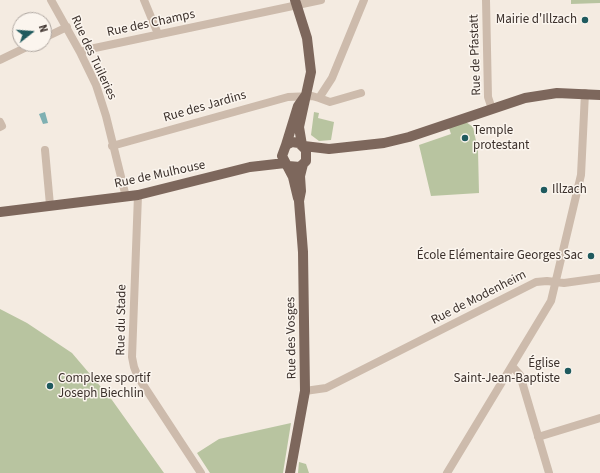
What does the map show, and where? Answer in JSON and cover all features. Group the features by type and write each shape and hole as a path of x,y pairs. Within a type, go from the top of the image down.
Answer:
{"main road":[{"name":"Rue des Vosges","path":"296,2 310,56 310,72 299,127 303,146 307,154 300,176 301,191 299,201"},
{"path":"284,149 296,142 303,146 329,149 384,143 409,137 526,98 557,93 585,93 600,95"},
{"name":"Rue des Vosges","path":"290,473 305,391 303,252 299,201 287,165 284,149 298,106 305,96"},
{"name":"Rue de Mulhouse","path":"250,167 284,149"},
{"path":"287,165 296,168 312,156 329,149"},
{"name":"Rue de Mulhouse","path":"0,212 138,196 250,167 287,165"}],"street":[{"name":"Rue des Tuileries","path":"51,0 80,52 98,91 106,116 112,146 126,197"},
{"path":"144,0 158,34"},
{"name":"Rue des Champs","path":"80,52 296,2 322,0"},
{"path":"319,98 332,78 364,0"},
{"name":"Rue de Pfastatt","path":"486,0 488,97 492,109"},
{"path":"52,34 67,27"},
{"path":"0,60 16,52"},
{"name":"Rue des Jardins","path":"112,146 288,97 305,96 319,98 330,102 361,93"},
{"path":"447,473 551,302 581,175 585,93"},
{"path":"46,150 50,206"},
{"name":"Rue du Stade","path":"138,196 132,357 134,367 138,376 201,473"},
{"name":"Rue de Modenheim","path":"305,391 326,388 536,282 547,281 564,284 600,278"},
{"path":"512,366 520,375 549,473"},
{"path":"538,437 600,418"}],"green space":[{"path":"571,0 600,0 600,3 571,4"},
{"path":"314,112 319,113 318,118 334,122 331,140 319,141 311,135"},
{"path":"466,122 473,127 478,150 479,193 431,196 419,145 451,134 449,128"},
{"name":"Complexe sportif Joseph Biechlin","path":"0,309 27,323 72,353 112,400 164,473 0,473"},
{"path":"291,423 283,473 210,473 197,453 219,439"},
{"path":"299,462 306,464 309,473 298,473"}],"water":[{"path":"45,112 48,123 43,124 39,114"}],"place":[{"name":"Mairie d'Illzach","path":"585,20"},
{"name":"Temple protestant","path":"465,138"},
{"name":"Illzach","path":"544,190"},
{"name":"École Elémentaire Georges Sac","path":"591,256"},
{"name":"Église Saint-Jean-Baptiste","path":"568,371"},
{"name":"Complexe sportif Joseph Biechlin","path":"50,386"}]}
